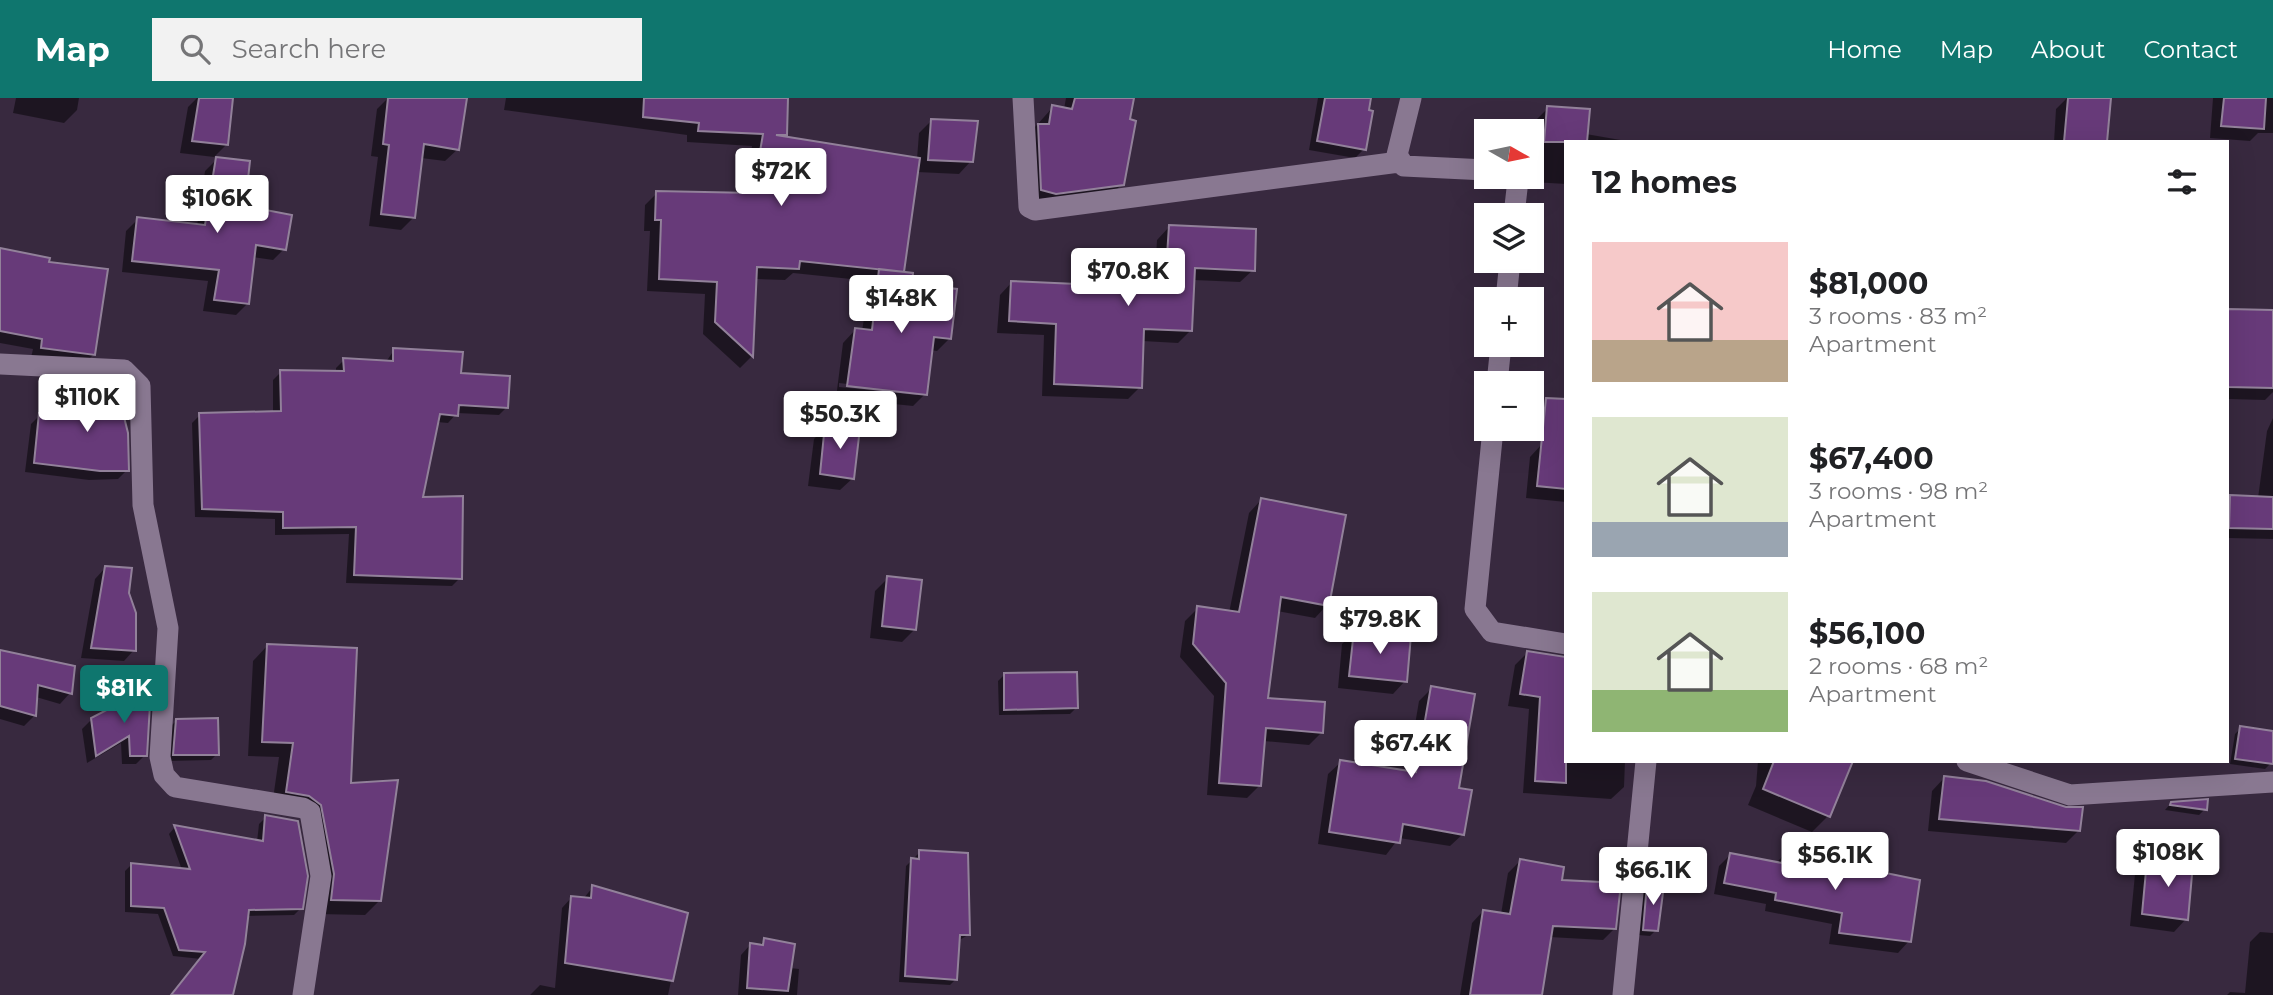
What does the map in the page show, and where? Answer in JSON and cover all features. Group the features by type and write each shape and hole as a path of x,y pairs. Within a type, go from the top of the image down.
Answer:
{"street":[{"path":"1023,98 1029,207 1035,210 1399,162"},
{"path":"1411,98 1398,155 1399,162 1404,166 1474,169"},
{"path":"0,364 124,370 139,386 143,505 168,628 160,757 164,775 175,787 310,812 321,876 303,995"},
{"path":"1492,441 1475,609 1492,632 1564,644"},
{"path":"1623,995 1646,763"},
{"path":"1973,763 2070,795 2273,782"}],"building":[{"path":"199,98 233,98 228,145 192,141"},
{"path":"388,98 467,98 459,150 424,144 415,218 381,214 389,145 383,144"},
{"path":"644,98 788,98 787,135 776,135 920,158 904,272 800,261 799,269 757,267 753,357 715,322 717,282 659,279 661,220 655,220 656,191 753,193 763,134 698,131 699,123 643,117"},
{"path":"1075,98 1134,98 1130,119 1136,121 1124,185 1056,194 1041,190 1038,124 1049,124 1052,105 1072,109"},
{"path":"1325,98 1371,98 1369,110 1373,111 1366,150 1317,141"},
{"path":"2068,98 2111,98 2107,140 2064,140"},
{"path":"2224,98 2266,98 2264,129 2221,126"},
{"path":"1547,106 1590,109 1587,140 1544,142"},
{"path":"931,119 978,121 973,162 928,160"},
{"path":"216,157 250,161 245,206 292,215 286,250 256,245 249,304 214,300 219,270 132,261 137,217 205,225"},
{"path":"1169,225 1256,229 1255,271 1195,268 1192,331 1144,329 1142,388 1054,384 1056,324 1009,321 1011,281 1165,288"},
{"path":"0,248 50,258 49,262 108,269 95,355 41,348 42,339 0,331"},
{"path":"879,269 913,273 912,284 957,289 951,339 934,337 927,395 847,386 855,328 872,330"},
{"path":"2229,309 2273,310 2273,388 2229,387"},
{"path":"393,348 463,352 461,373 510,376 508,408 459,405 458,416 440,414 423,497 463,496 462,579 354,575 356,527 283,528 283,512 202,509 199,413 281,411 280,370 344,371 343,358 393,361"},
{"path":"87,383 121,385 126,390 123,413 128,433 129,471 100,471 34,463 39,413 88,418"},
{"path":"1546,398 1564,399 1564,489 1537,486 1542,441 1544,441"},
{"path":"825,424 860,428 854,479 820,474"},
{"path":"2230,495 2273,497 2273,529 2229,528"},
{"path":"1261,498 1346,515 1329,606 1281,597 1268,698 1325,702 1323,733 1266,728 1261,786 1219,783 1226,683 1193,644 1197,606 1239,612"},
{"path":"105,566 132,568 129,593 136,613 136,651 91,648"},
{"path":"887,576 922,580 916,630 882,626"},
{"path":"1354,630 1411,635 1407,682 1349,676"},
{"path":"267,644 357,648 351,783 398,780 381,901 331,900 334,874 321,805 309,796 286,792 293,743 262,742"},
{"path":"0,650 75,666 72,694 38,685 36,716 0,706"},
{"path":"1527,651 1564,657 1566,783 1535,781 1540,697 1520,694"},
{"path":"1077,672 1078,708 1004,710 1004,673"},
{"path":"1431,686 1475,694 1459,788 1472,790 1464,835 1403,824 1400,843 1329,832 1340,760 1416,772"},
{"path":"151,687 147,756 130,756 129,736 96,756 91,718"},
{"path":"218,718 219,755 173,755 176,719"},
{"path":"2240,726 2273,731 2273,764 2235,759"},
{"path":"1773,763 1852,763 1830,817 1763,789"},
{"path":"1944,776 1986,781 2066,807 2083,807 2080,831 1939,819"},
{"path":"2208,799 2207,810 2170,805 2171,802"},
{"path":"265,815 298,821 308,876 303,909 249,910 245,944 233,995 171,995 205,952 179,950 164,908 131,906 131,863 190,869 174,825 263,841"},
{"path":"919,850 968,853 970,935 960,935 957,980 905,976 911,858 919,859"},
{"path":"1784,852 1920,880 1911,942 1839,933 1842,913 1775,900 1776,893 1724,883 1730,853 1782,863"},
{"path":"1520,859 1564,867 1562,880 1621,883 1616,929 1553,926 1542,995 1470,995 1483,910 1510,914"},
{"path":"2147,860 2193,863 2188,920 2142,914"},
{"path":"1647,884 1664,885 1658,931 1643,930"},
{"path":"592,885 688,913 673,981 565,963 571,896 591,898"},
{"path":"764,938 795,944 788,991 747,988 750,943 763,945"}]}
